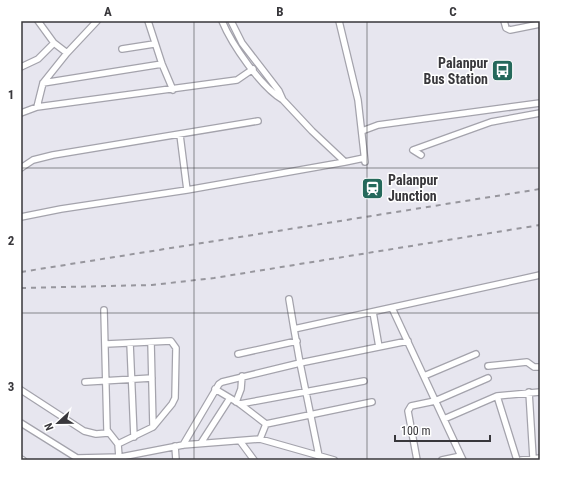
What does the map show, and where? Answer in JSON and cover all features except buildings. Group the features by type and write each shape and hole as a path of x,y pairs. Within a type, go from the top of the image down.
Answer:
{"street":[{"path":"38,21 54,43 67,53"},
{"path":"37,107 44,83 67,53 97,21"},
{"path":"148,21 154,44 173,90"},
{"path":"222,21 228,35 270,90 283,100 312,131 345,162"},
{"path":"231,21 242,43 279,91 283,100"},
{"path":"21,217 61,208 187,190 345,162 365,160 358,100 339,21"},
{"path":"504,21 506,28 510,30 540,24"},
{"path":"21,67 38,59 54,43"},
{"path":"122,49 154,44"},
{"path":"44,83 162,64"},
{"path":"21,113 37,107 173,90 237,80 253,69"},
{"path":"362,131 378,125 540,103"},
{"path":"421,155 413,150 491,122 540,113"},
{"path":"21,168 33,160 53,155 258,121"},
{"path":"180,135 187,190"},
{"path":"294,329 540,275"},
{"path":"289,299 319,457"},
{"path":"392,308 462,458 442,460"},
{"path":"104,310 108,433 118,444 120,458"},
{"path":"373,312 379,347"},
{"path":"106,344 171,341 176,348 175,398 172,404 153,427 118,444"},
{"path":"238,354 296,341"},
{"path":"183,444 216,389 222,382 300,363 408,341"},
{"path":"151,342 153,427"},
{"path":"130,343 134,437"},
{"path":"424,376 476,354"},
{"path":"488,366 527,362 536,368 540,367"},
{"path":"238,403 242,376"},
{"path":"85,382 152,378"},
{"path":"417,460 409,408 415,405 435,401 488,378"},
{"path":"238,403 364,381"},
{"path":"216,389 266,424 372,402"},
{"path":"21,390 84,431 96,434 108,433"},
{"path":"529,392 533,458"},
{"path":"444,419 497,396 540,392"},
{"path":"497,396 517,460"},
{"path":"201,443 230,398"},
{"path":"21,423 77,459 120,458 183,444 260,439 319,457 334,460"},
{"path":"260,439 266,424"},
{"path":"240,440 251,459"},
{"path":"175,446 176,460"},
{"path":"521,460 540,458"}],"railway":[{"path":"21,272 540,189"},
{"path":"21,288 152,285 214,278 540,225"}],"place":[{"name":"Palanpur Bus Station","path":"503,71"},
{"name":"Palanpur Junction","path":"373,188"}]}
